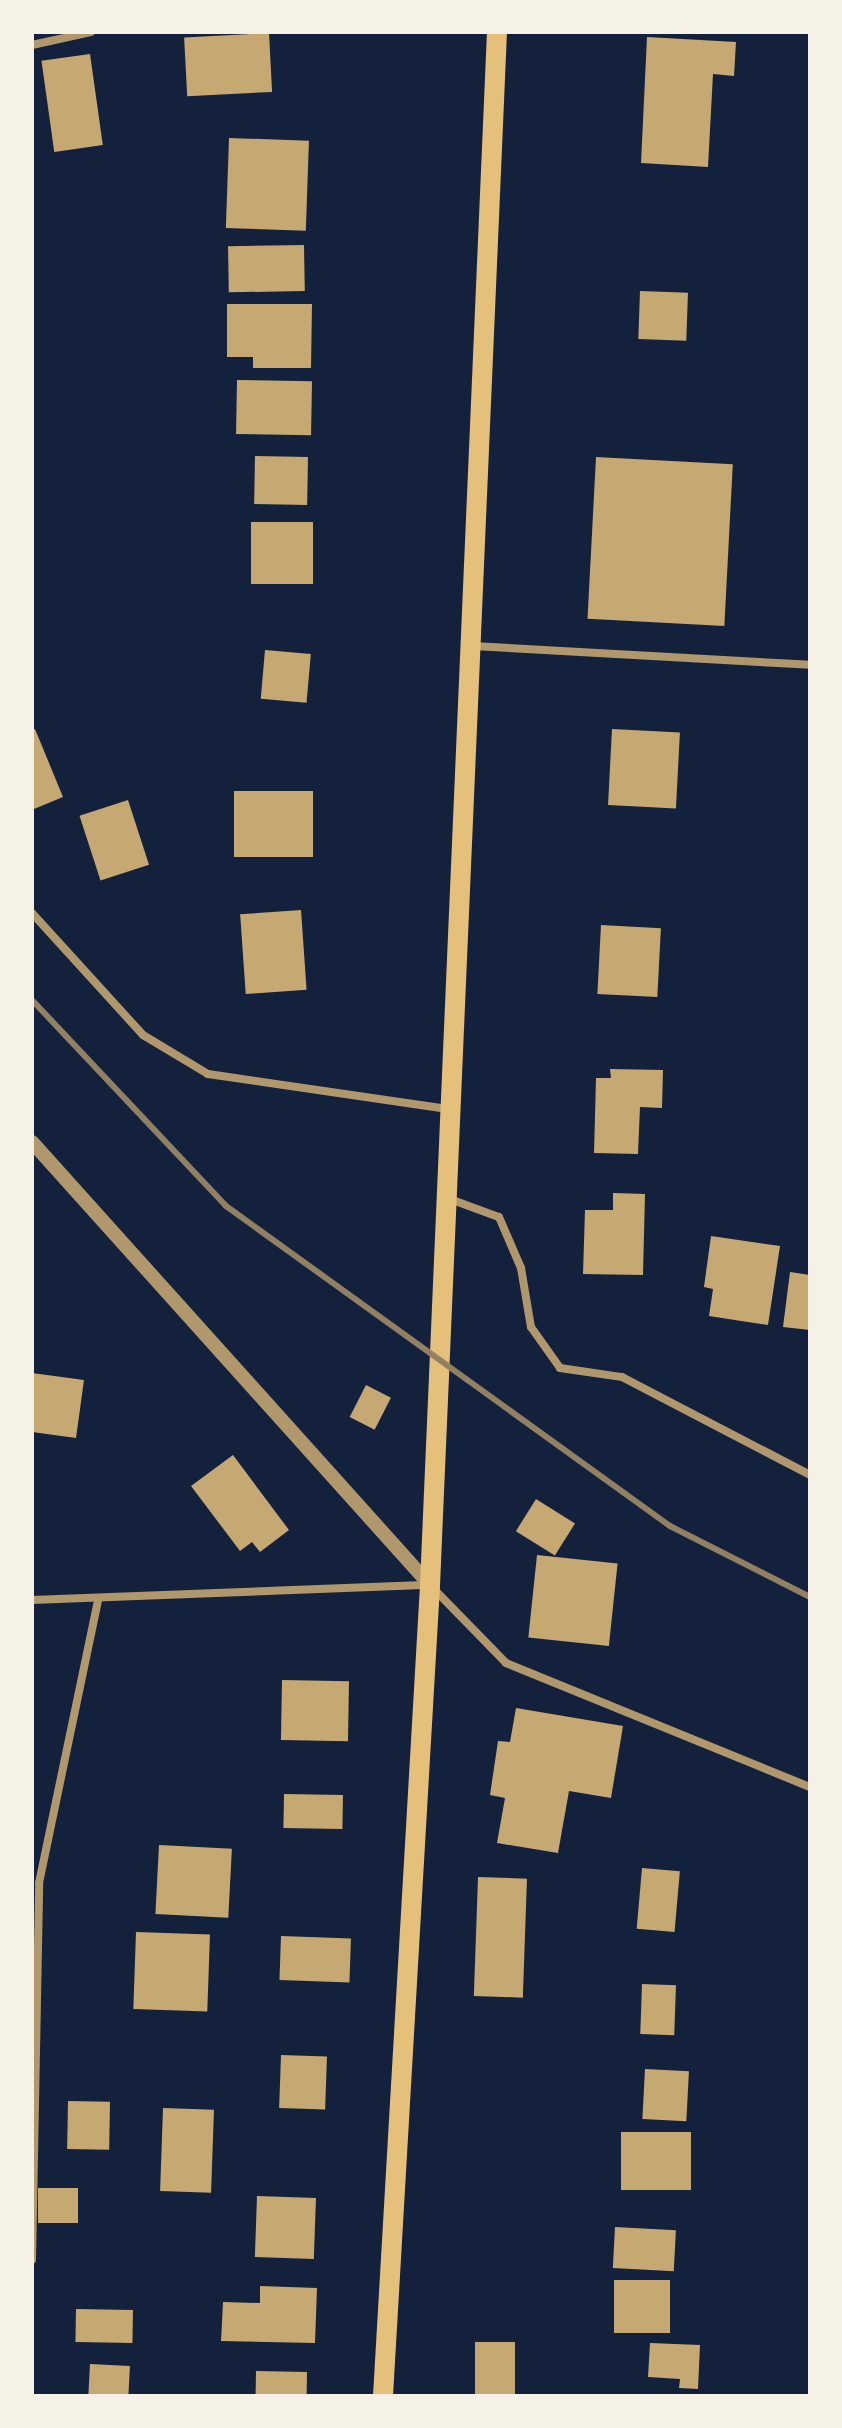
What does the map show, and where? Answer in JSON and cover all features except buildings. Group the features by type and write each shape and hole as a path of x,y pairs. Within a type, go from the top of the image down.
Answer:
{"main road":[{"path":"383,2396 430,1585 473,646 497,32"}],"street":[{"path":"32,45 91,32"},
{"path":"473,646 810,665"},
{"path":"32,913 143,1035 208,1074 450,1109"},
{"path":"32,1142 430,1585 506,1663 810,1787"},
{"path":"446,1198 499,1217 521,1268 531,1327 560,1368 622,1377 810,1475"},
{"path":"32,1600 98,1600 430,1585"},
{"path":"32,2260 39,1883 98,1600"}],"railway":[{"path":"32,1000 226,1206 670,1526 810,1597"}]}
